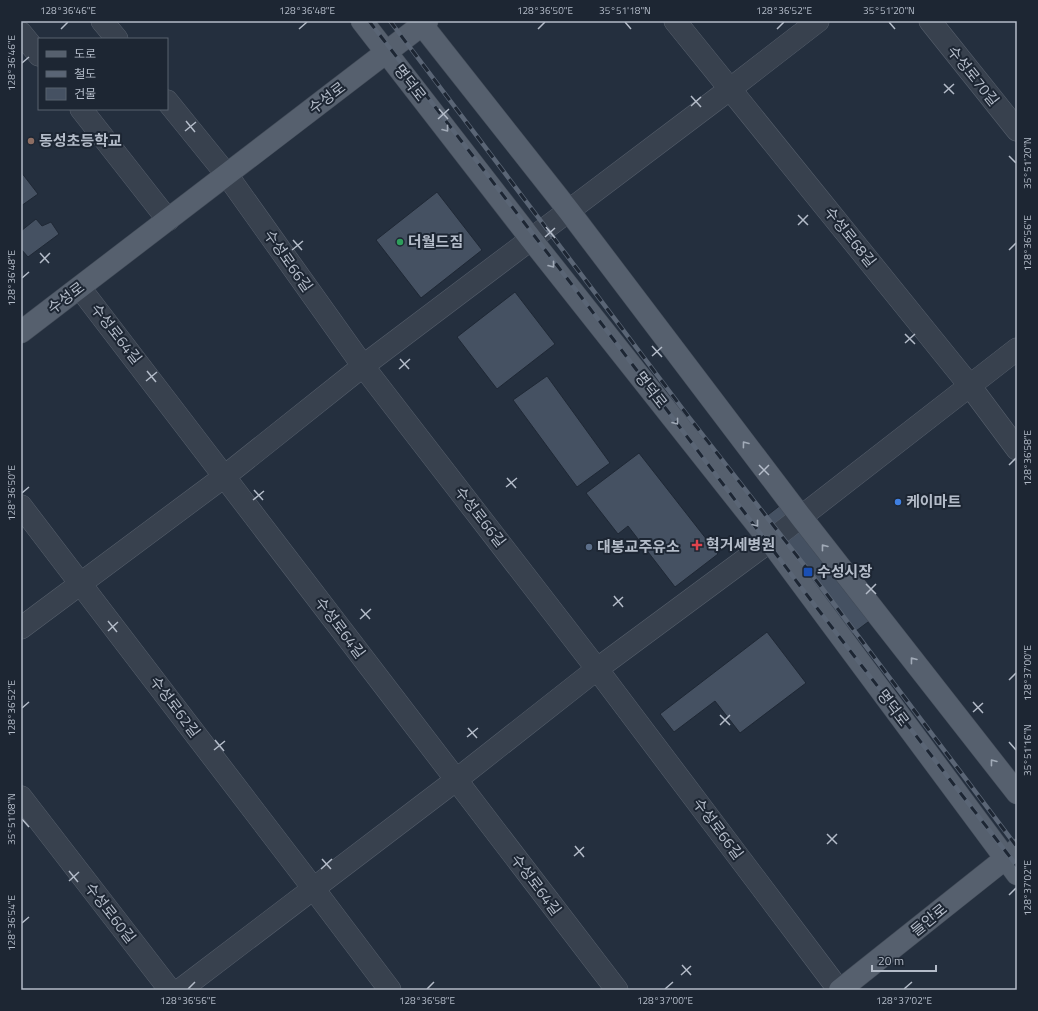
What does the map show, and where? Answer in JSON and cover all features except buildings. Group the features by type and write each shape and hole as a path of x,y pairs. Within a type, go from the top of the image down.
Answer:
{"main road":[{"name":"명덕로","path":"362,21 531,239 770,541 1013,861"},
{"name":"수성로","path":"21,332 387,52 423,22"},
{"path":"423,22 569,211 801,517 1017,793"},
{"name":"들안로","path":"839,990 1013,861"}],"street":[{"path":"102,21 116,38"},
{"name":"수성로68길","path":"675,21 970,386 1017,450"},
{"path":"21,628 225,476 362,366 569,211 818,21"},
{"name":"수성로70길","path":"930,21 1017,130"},
{"path":"21,32 38,54"},
{"path":"168,102 227,175"},
{"path":"82,110 168,220"},
{"name":"수성로66길","path":"227,175 362,366 597,669 839,990"},
{"name":"수성로64길","path":"80,288 617,990"},
{"path":"180,990 456,780 597,669 770,541 1017,349"},
{"name":"수성로62길","path":"21,506 390,990"},
{"name":"수성로60길","path":"21,797 170,990"}],"railway":[{"path":"369,21 576,290 810,599 1017,866"},
{"path":"390,21 688,416 822,588 1017,847"}],"place":[{"name":"동성초등학교","path":"31,141"},
{"name":"더월드짐","path":"400,242"},
{"name":"케이마트","path":"898,502"},
{"name":"혁거세병원","path":"697,545"},
{"name":"대봉교주유소","path":"589,547"},
{"name":"수성시장","path":"808,572"}]}
